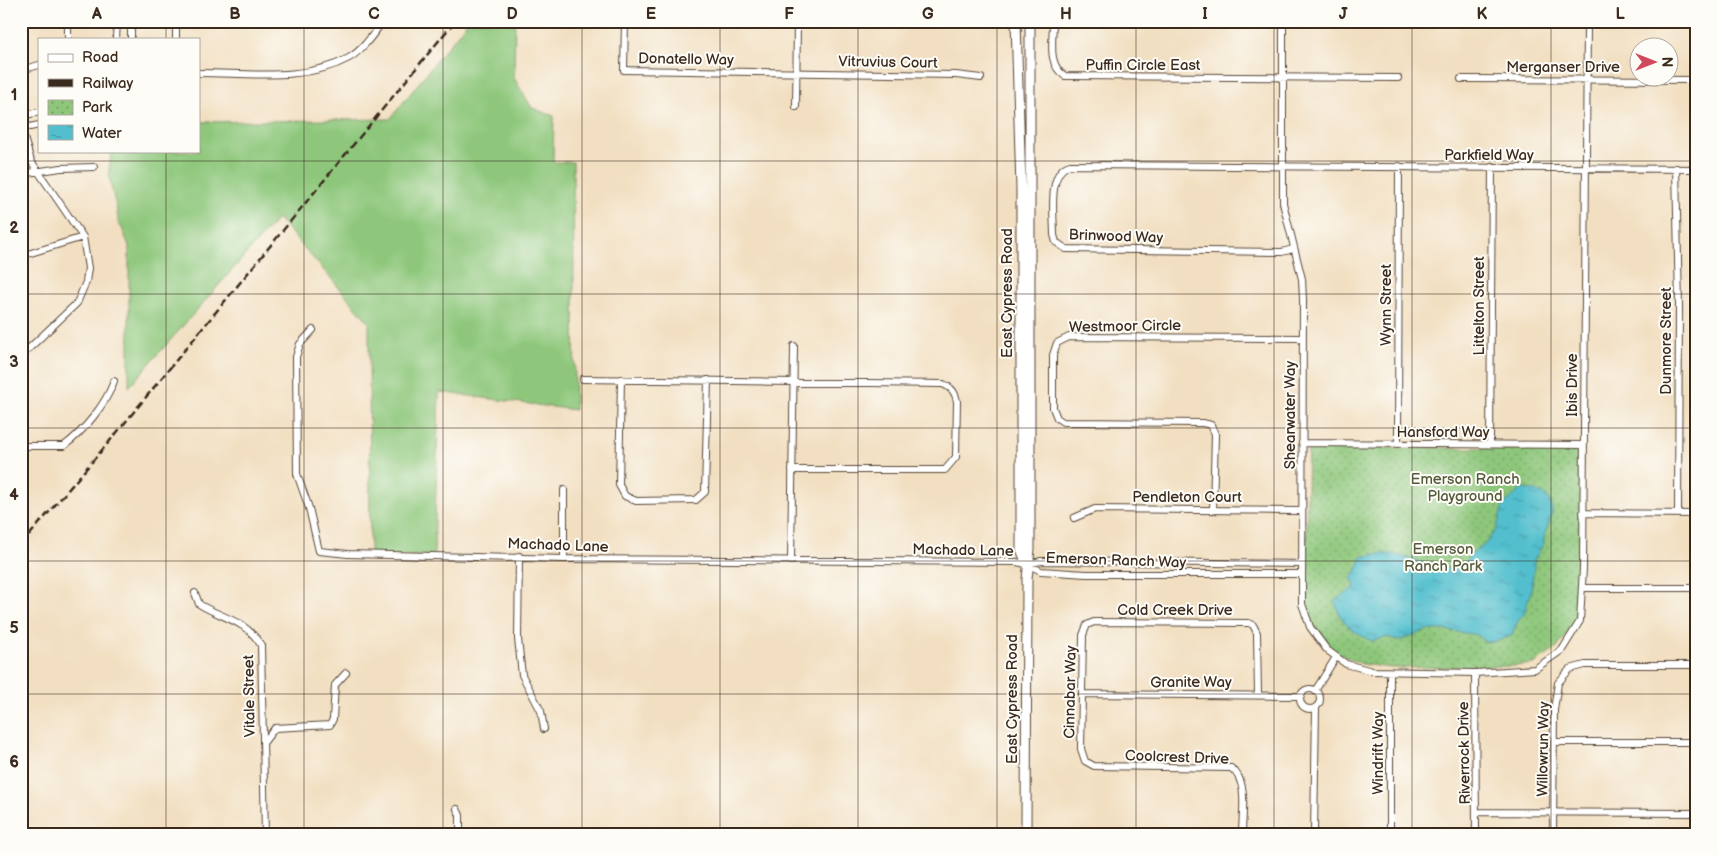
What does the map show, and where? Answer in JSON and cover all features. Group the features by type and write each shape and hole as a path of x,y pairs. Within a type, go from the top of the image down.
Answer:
{"street":[{"path":"68,21 68,38"},
{"path":"116,21 116,38"},
{"path":"131,21 131,38"},
{"path":"176,21 176,38"},
{"path":"200,73 282,73 319,70 351,57 373,35 383,21"},
{"name":"Donatello Way","path":"625,21 624,70 796,73"},
{"path":"796,107 797,21"},
{"name":"East Cypress Road","path":"1016,21 1021,189 1021,550 1027,564"},
{"name":"East Cypress Road","path":"1026,834 1027,564 1030,549 1030,21"},
{"name":"Puffin Circle East","path":"1053,21 1053,64 1058,72 1065,76 1398,78"},
{"name":"Shearwater Way","path":"1283,21 1281,166 1283,203 1302,279 1302,604 1310,627 1327,650 1346,664 1372,671 1475,673"},
{"name":"Ibis Drive","path":"1475,673 1535,669 1562,650 1580,621 1583,588 1584,513 1587,21"},
{"path":"21,70 38,65"},
{"name":"Vitruvius Court","path":"796,73 956,75 980,78"},
{"name":"Merganser Drive","path":"1460,79 1696,80"},
{"path":"21,356 77,303 86,282 88,268 82,237 31,161 21,124 26,115 38,112"},
{"path":"21,124 30,127 38,125"},
{"path":"21,174 80,166 94,167"},
{"name":"Brinwood Way","path":"1281,166 1063,166 1054,182 1054,235 1060,246 1071,250 1282,252 1293,249"},
{"name":"Parkfield Way","path":"1281,166 1696,168"},
{"name":"Wynn Street","path":"1398,444 1399,166"},
{"name":"Littelton Street","path":"1490,444 1492,167"},
{"name":"Dunmore Street","path":"1676,168 1679,305 1678,514"},
{"path":"21,256 82,237"},
{"name":"Machado Lane","path":"314,330 300,344 296,357 297,474 309,508 319,551 348,554 519,556 564,559 1027,564"},
{"name":"Westmoor Circle","path":"1213,510 1215,434 1211,425 1203,423 1063,422 1057,418 1053,408 1054,348 1062,339 1069,337 1303,338"},
{"path":"791,561 794,346"},
{"path":"583,379 943,384 950,387 958,401 956,457 945,470 792,470"},
{"path":"620,379 619,485 625,496 636,502 696,500 705,492 708,380"},
{"path":"21,446 64,446 76,435 110,394 114,381"},
{"name":"Hansford Way","path":"1302,444 1584,445"},
{"path":"564,490 564,559"},
{"name":"Pendleton Court","path":"1074,518 1095,509 1302,511"},
{"path":"1584,513 1696,514"},
{"path":"519,556 518,639 522,675 541,711 544,729"},
{"name":"Emerson Ranch Way","path":"1027,564 1041,561 1301,564"},
{"name":"Emerson Ranch Way","path":"1027,564 1041,571 1086,574 1301,574"},
{"path":"1583,588 1696,588"},
{"name":"Vitale Street","path":"196,593 199,604 242,624 254,633 261,645 264,834"},
{"name":"Cold Creek Drive","path":"1087,625 1094,622 1249,623 1258,633 1258,695"},
{"name":"Cinnabar Way","path":"1085,761 1081,749 1083,635 1087,625"},
{"path":"1315,691 1336,657"},
{"name":"Willowrun Way","path":"1554,811 1554,710 1558,683 1570,669 1585,665 1696,665"},
{"name":"Windrift Way","path":"1390,672 1390,834"},
{"path":"263,743 275,728 330,725 333,719 335,685 346,673"},
{"name":"Riverrock Drive","path":"1475,673 1476,834"},
{"path":"1315,691 1305,691 1301,696 1300,702 1304,707 1310,709 1316,707"},
{"path":"1314,834 1316,707 1320,699 1315,691"},
{"name":"Granite Way","path":"1082,694 1301,696"},
{"path":"1555,742 1696,742"},
{"name":"Coolcrest Drive","path":"1085,761 1094,766 1231,768 1239,776 1242,787 1242,834"},
{"path":"457,809 460,815 460,834"},
{"path":"1553,834 1554,811"},
{"path":"1477,812 1696,813"}],"green space":[{"path":"468,21 515,21 514,78 532,108 554,116 553,162 573,162 575,410 439,392 434,555 370,558 369,322 278,218 129,387 129,246 118,223 109,169 110,152 200,152 200,122 390,119"},
{"name":"Emerson Ranch Park","path":"1308,448 1576,448 1582,457 1576,621 1557,648 1534,664 1512,666 1391,668 1362,664 1334,652 1315,628 1305,597"}],"water":[{"path":"1522,489 1540,492 1545,495 1551,503 1552,510 1544,536 1544,543 1535,558 1531,591 1524,614 1519,619 1511,636 1497,641 1484,642 1478,635 1445,630 1427,630 1399,641 1388,637 1372,641 1353,630 1343,621 1335,601 1354,588 1355,584 1351,578 1355,574 1362,557 1391,554 1449,569 1465,564 1469,556 1484,545 1496,530 1503,505"}],"railway":[{"path":"21,545 114,436 455,21"}],"park label":[{"name":"Emerson Ranch Playground","path":"1465,488"}]}
